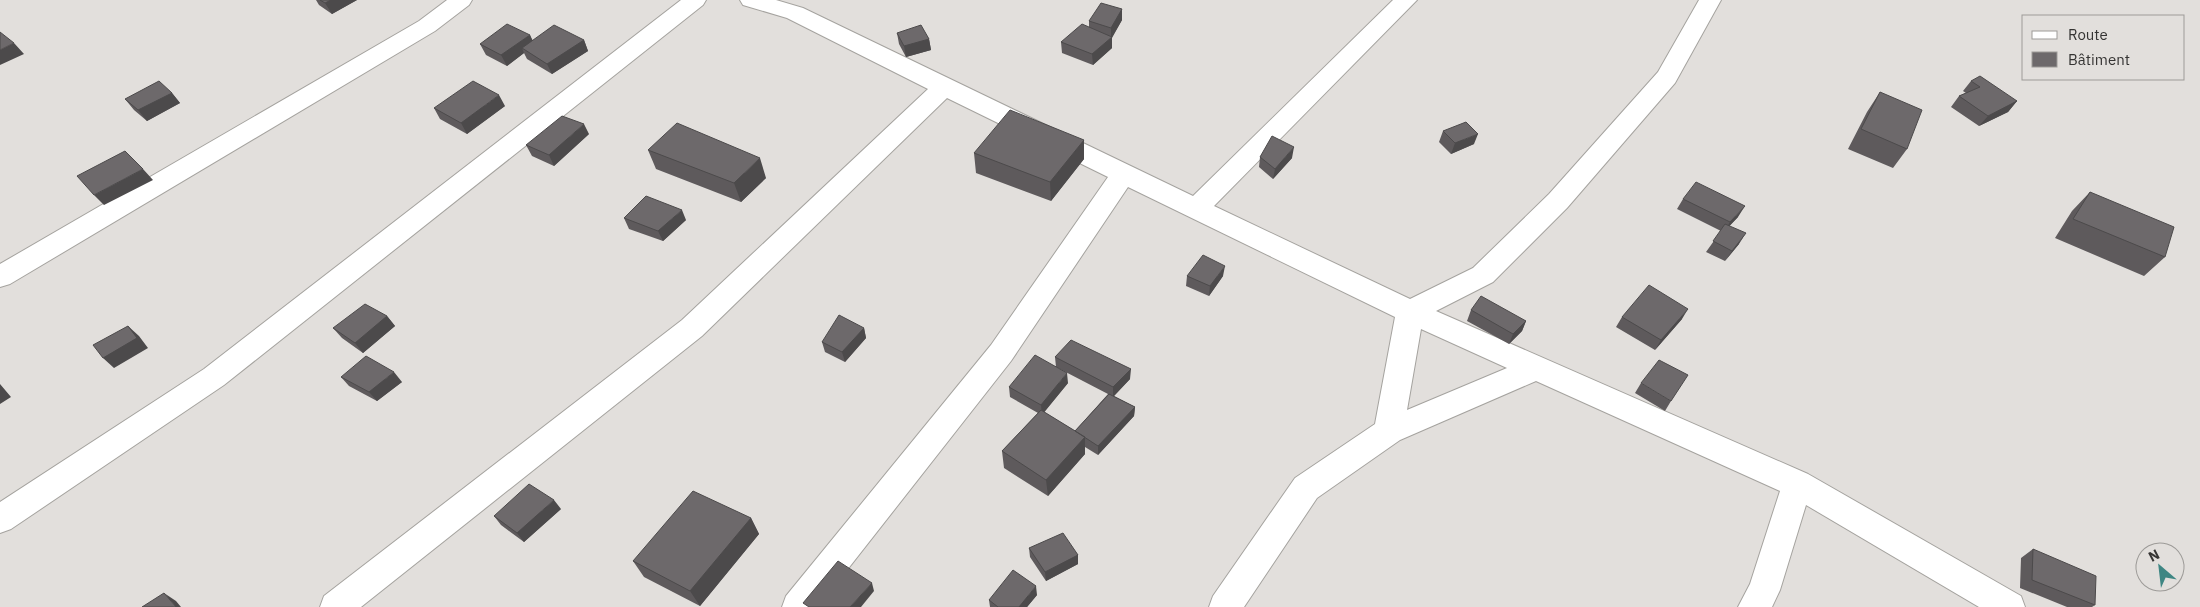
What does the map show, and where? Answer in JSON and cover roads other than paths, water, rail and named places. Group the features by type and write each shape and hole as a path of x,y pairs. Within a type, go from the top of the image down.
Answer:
{"street":[{"path":"0,278 427,26 462,0"},
{"path":"0,519 214,377 695,0"},
{"path":"751,0 804,6 944,87 1196,209 1410,312 1797,484 2009,607"},
{"path":"1196,209 1406,0"},
{"path":"1410,312 1483,274 1558,201 1667,77 1710,0"},
{"path":"336,607 692,328 944,87"},
{"path":"798,607 1001,353 1124,174"},
{"path":"1389,431 1410,312"},
{"path":"1225,607 1306,488 1389,431 1536,368"},
{"path":"1754,607 1764,590 1797,484"}]}
